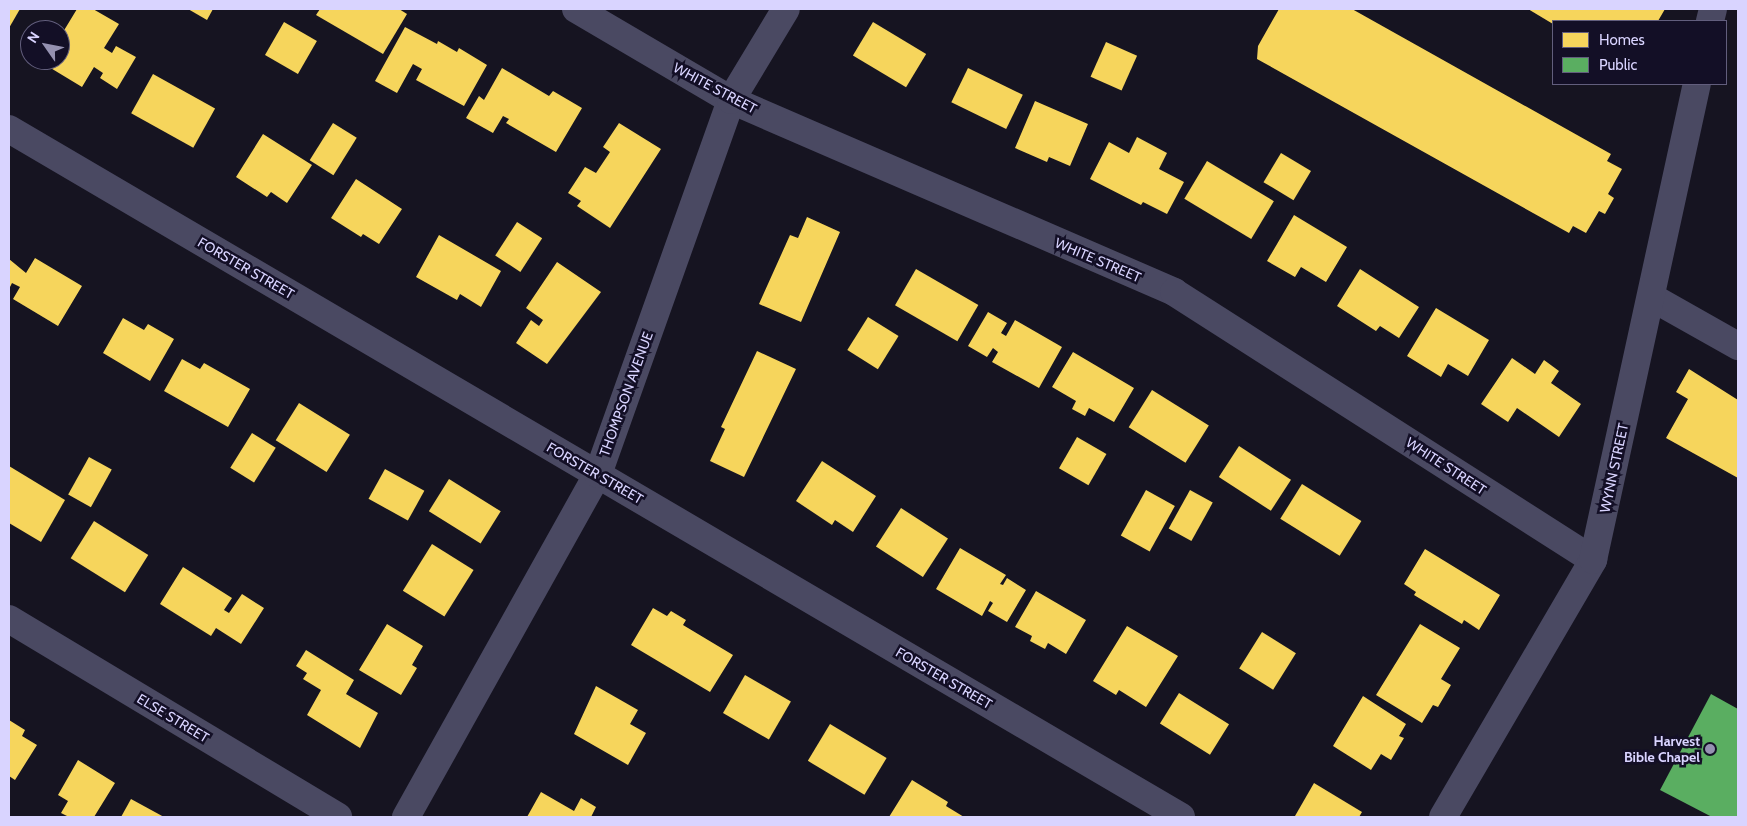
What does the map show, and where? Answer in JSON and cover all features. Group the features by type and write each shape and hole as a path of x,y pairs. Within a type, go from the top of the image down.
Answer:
{"street":[{"name":"WHITE STREET","path":"576,9 731,100 1174,292 1594,560"},
{"name":"THOMPSON AVENUE","path":"406,817 598,474 731,100 786,9"},
{"name":"WYNN STREET","path":"1443,817 1594,560 1697,85"},
{"name":"FORSTER STREET","path":"9,128 1181,817"},
{"path":"1651,297 1738,346"},
{"name":"ELSE STREET","path":"9,619 338,817"}],"building: Homes":[{"path":"9,9 20,9 9,28"},
{"path":"77,9 93,9 119,24 104,48 112,53 116,46 136,57 117,89 100,78 103,73 94,67 82,87 54,70 70,70 70,21"},
{"path":"188,9 213,9 207,20"},
{"path":"320,9 399,9 407,14 383,54 316,15"},
{"path":"1279,9 1352,9 1611,154 1607,161 1622,169 1608,194 1614,198 1605,214 1599,211 1586,233 1573,226 1569,233 1257,59 1258,46"},
{"path":"1528,9 1665,9 1659,20 1552,20 1552,23"},
{"path":"284,22 317,41 298,74 265,55"},
{"path":"873,22 926,54 906,87 853,55"},
{"path":"405,27 437,44 438,41 457,52 459,48 487,65 464,106 416,80 422,69 413,64 397,93 375,81"},
{"path":"1106,42 1137,56 1122,91 1091,77"},
{"path":"502,68 549,96 553,91 582,108 556,152 506,123 509,119 503,116 493,133 466,118 479,96 484,100"},
{"path":"968,68 1023,95 1006,129 951,102"},
{"path":"153,74 215,108 193,148 131,113"},
{"path":"1035,101 1088,124 1070,166 1049,157 1047,162 1015,148"},
{"path":"333,123 357,138 333,175 310,160"},
{"path":"619,123 661,149 610,228 577,206 581,201 568,193 585,167 596,173 610,152 603,147"},
{"path":"263,134 312,165 287,203 271,192 267,197 236,177"},
{"path":"1137,137 1167,153 1159,169 1184,182 1167,214 1143,202 1141,205 1090,179 1109,142 1129,153"},
{"path":"1281,153 1311,171 1293,200 1263,182"},
{"path":"1207,161 1274,201 1251,239 1184,199"},
{"path":"356,179 402,209 379,244 363,234 361,237 331,218"},
{"path":"1294,215 1347,247 1326,282 1301,267 1295,277 1267,261"},
{"path":"807,217 840,232 801,322 759,304 790,235 798,238"},
{"path":"517,222 542,238 520,272 495,256"},
{"path":"439,235 501,271 481,307 460,294 457,300 416,277"},
{"path":"35,258 82,286 58,326 13,299 20,287 12,283 9,289 9,259 26,273"},
{"path":"557,262 601,292 547,364 516,343 531,320 539,326 543,320 526,308"},
{"path":"916,269 978,305 957,341 895,305"},
{"path":"1360,269 1419,307 1399,338 1380,326 1376,331 1337,306"},
{"path":"1436,308 1489,340 1468,376 1448,364 1441,377 1407,356"},
{"path":"988,312 1007,323 1001,333 1006,336 1015,320 1062,347 1039,388 992,362 998,352 993,348 987,357 968,346"},
{"path":"868,317 899,336 878,369 847,350"},
{"path":"123,318 144,330 148,324 174,339 150,381 103,353"},
{"path":"757,351 796,369 744,477 710,461 725,429 721,427"},
{"path":"1073,352 1134,388 1114,422 1089,408 1085,416 1072,409 1076,401 1052,387"},
{"path":"1512,358 1535,374 1544,360 1559,371 1551,383 1581,404 1559,437 1517,408 1508,422 1481,404"},
{"path":"182,359 200,369 204,363 250,389 228,427 164,391"},
{"path":"1689,369 1738,400 1738,478 1666,438 1688,399 1676,392"},
{"path":"1152,390 1209,426 1186,463 1129,427"},
{"path":"299,403 350,435 327,472 276,440"},
{"path":"252,433 276,448 254,483 230,468"},
{"path":"1077,437 1106,454 1088,485 1059,468"},
{"path":"1239,446 1291,480 1271,511 1219,477"},
{"path":"89,457 112,470 91,507 68,495"},
{"path":"822,461 876,496 853,532 835,520 832,525 796,501"},
{"path":"9,466 65,500 41,542 9,523"},
{"path":"385,469 424,491 408,521 369,499"},
{"path":"449,479 501,511 481,544 429,511"},
{"path":"1302,484 1361,521 1340,556 1280,519"},
{"path":"1146,490 1175,506 1150,551 1121,535"},
{"path":"1190,490 1213,503 1191,541 1169,528"},
{"path":"901,508 948,538 923,577 876,547"},
{"path":"94,521 148,555 125,592 71,558"},
{"path":"432,544 474,570 444,617 403,591"},
{"path":"960,548 1006,575 1000,584 1003,585 1007,578 1026,590 1007,622 988,611 993,603 990,601 982,616 936,589"},
{"path":"1425,549 1500,595 1479,630 1464,620 1462,624 1414,595 1416,592 1404,584"},
{"path":"183,567 232,598 224,610 229,613 242,594 264,608 241,644 216,628 211,636 160,604"},
{"path":"1036,591 1086,620 1066,654 1048,643 1045,649 1030,641 1032,636 1015,627"},
{"path":"653,608 667,616 671,611 686,620 683,625 733,655 710,692 631,645"},
{"path":"387,624 423,646 412,665 417,668 401,695 359,670"},
{"path":"1420,624 1460,648 1441,679 1451,685 1438,707 1433,705 1422,723 1376,695"},
{"path":"1127,626 1178,656 1146,707 1119,690 1116,695 1093,681"},
{"path":"1262,632 1296,653 1273,690 1239,668"},
{"path":"306,650 354,680 346,694 378,713 360,748 307,715 321,690 303,679 307,673 296,666"},
{"path":"745,675 791,702 769,740 723,713"},
{"path":"596,686 638,710 630,724 646,733 628,765 574,734"},
{"path":"1179,693 1229,724 1210,755 1160,724"},
{"path":"1363,696 1406,724 1399,736 1404,738 1391,760 1381,754 1371,770 1333,746"},
{"path":"9,720 25,730 22,736 37,745 15,780 9,776"},
{"path":"830,724 887,758 864,795 808,761"},
{"path":"78,760 115,783 94,817 69,817 61,813 68,801 58,795"},
{"path":"912,780 948,802 946,806 964,817 889,817"},
{"path":"1314,783 1362,812 1359,817 1295,816"},
{"path":"541,792 574,811 581,798 596,807 591,817 527,817"},
{"path":"131,799 164,817 121,817"}],"building: Public":[{"name":"Harvest Bible Chapel","path":"1711,694 1738,709 1738,817 1712,817 1660,790"}],"place":[{"name":"Harvest Bible Chapel","path":"1710,749"}]}
